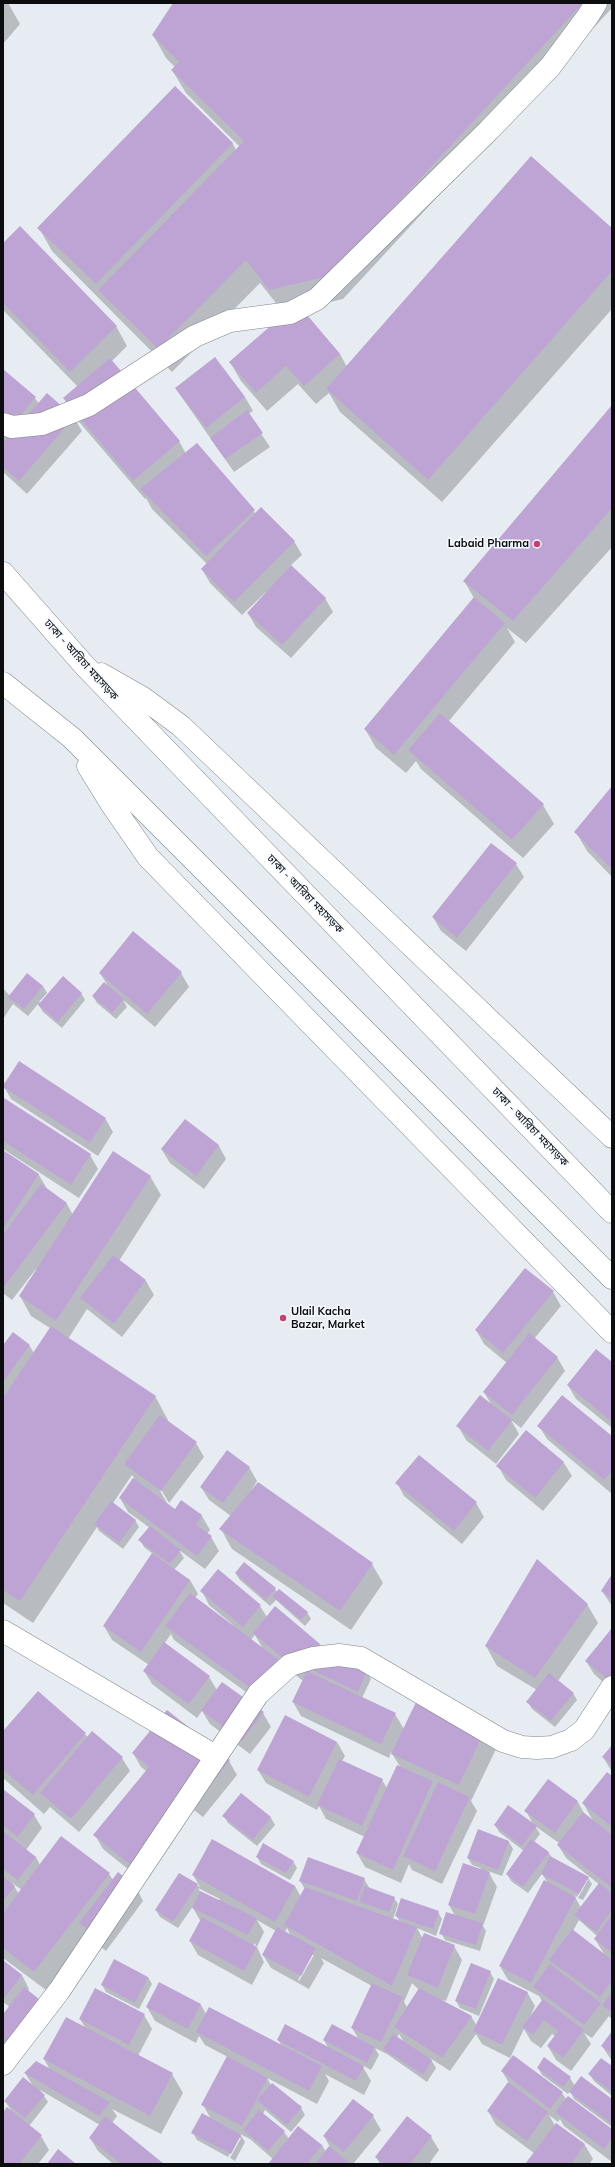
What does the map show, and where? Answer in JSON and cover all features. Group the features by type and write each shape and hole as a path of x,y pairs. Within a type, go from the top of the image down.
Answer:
{"main road":[{"path":"3,424 12,427 42,424 89,405 195,336 230,321 290,313 317,299 490,130 550,67 596,3"},
{"name":"ঢাকা - আরিচা মহাসড়ক","path":"3,573 84,665 612,1212"},
{"path":"84,665 126,687 181,726 612,1138"},
{"path":"3,684 72,738 612,1278"},
{"path":"72,738 112,805 148,857 612,1332"},
{"path":"3,1631 215,1756"},
{"path":"3,2064 59,1991 215,1756 258,1694 290,1665 313,1658 339,1655 361,1658 503,1741 522,1747 552,1747 571,1740 584,1730 612,1687"}],"building":[{"path":"173,3 583,3 330,276 269,290 246,260 158,349 98,290 244,141 171,70 179,62 152,35"},
{"path":"175,86 233,143 96,284 37,228"},
{"path":"531,156 612,228 612,271 428,480 326,389"},
{"path":"20,226 117,326 70,372 3,303 3,243"},
{"path":"297,303 340,354 304,386 286,366 256,393 229,362"},
{"path":"215,357 245,397 206,428 175,388"},
{"path":"110,358 180,441 133,481 63,398"},
{"path":"3,369 36,397 3,436"},
{"path":"47,393 74,417 19,481 3,467 3,443"},
{"name":"Labaid Pharma","path":"612,405 612,508 513,621 463,581"},
{"path":"247,410 263,433 225,459 210,438"},
{"path":"197,443 255,510 206,556 140,489"},
{"path":"261,507 295,541 234,602 201,569"},
{"path":"291,565 326,598 282,645 247,613"},
{"path":"474,597 505,623 394,755 364,729"},
{"path":"440,713 544,804 512,840 408,750"},
{"path":"612,786 612,869 574,832"},
{"path":"491,843 517,863 457,938 432,917"},
{"path":"133,931 182,972 147,1014 99,973"},
{"path":"27,973 43,986 24,1009 8,997"},
{"path":"63,976 82,993 58,1022 38,1005"},
{"path":"104,982 124,999 112,1013 92,996"},
{"path":"19,1061 106,1118 90,1143 3,1087"},
{"path":"4,1098 91,1154 71,1185 3,1141"},
{"path":"185,1119 219,1145 196,1176 161,1149"},
{"path":"3,1150 39,1174 3,1229"},
{"path":"113,1151 151,1176 56,1321 19,1296"},
{"path":"41,1184 67,1203 4,1287 3,1235"},
{"path":"113,1255 146,1280 114,1324 80,1298"},
{"path":"525,1268 554,1291 503,1353 475,1330"},
{"path":"51,1326 156,1396 20,1601 3,1590 3,1398"},
{"path":"13,1332 30,1345 3,1382 3,1345"},
{"path":"529,1333 558,1357 512,1415 483,1392"},
{"path":"596,1349 612,1362 612,1422 567,1385"},
{"path":"480,1395 512,1420 488,1451 456,1426"},
{"path":"562,1395 612,1436 612,1471 604,1480 537,1426"},
{"path":"160,1415 197,1442 161,1491 124,1464"},
{"path":"526,1430 564,1462 535,1498 496,1466"},
{"path":"227,1450 250,1467 223,1503 200,1487"},
{"path":"419,1455 477,1502 454,1531 395,1483"},
{"path":"133,1478 175,1509 181,1500 202,1515 196,1525 212,1536 197,1556 119,1498"},
{"path":"258,1482 373,1563 340,1611 219,1529"},
{"path":"111,1501 136,1520 119,1543 94,1524"},
{"path":"150,1526 181,1550 170,1564 138,1540"},
{"path":"152,1553 190,1580 141,1652 103,1626"},
{"path":"537,1559 588,1604 535,1678 485,1646"},
{"path":"244,1562 276,1588 266,1600 235,1573"},
{"path":"218,1569 261,1605 243,1627 200,1591"},
{"path":"612,1574 612,1599 601,1591"},
{"path":"279,1589 308,1612 301,1620 272,1596"},
{"path":"190,1593 279,1660 256,1692 165,1626"},
{"path":"275,1606 320,1644 298,1671 253,1633"},
{"path":"612,1628 612,1683 585,1661"},
{"path":"164,1642 210,1676 189,1704 143,1671"},
{"path":"322,1649 367,1671 358,1692 312,1670"},
{"path":"307,1671 396,1713 381,1744 292,1702"},
{"path":"549,1673 574,1693 551,1721 526,1702"},
{"path":"222,1682 264,1712 242,1741 201,1710"},
{"path":"38,1691 86,1733 33,1795 3,1770 3,1731"},
{"path":"419,1696 486,1728 459,1785 391,1754"},
{"path":"167,1710 230,1760 195,1804 131,1865 93,1835 149,1767 132,1753"},
{"path":"285,1715 337,1742 309,1797 257,1770"},
{"path":"92,1731 123,1757 71,1819 40,1793"},
{"path":"612,1745 612,1765 602,1757"},
{"path":"339,1759 383,1779 362,1826 317,1805"},
{"path":"397,1765 433,1781 393,1870 356,1853"},
{"path":"607,1772 612,1776 612,1827 582,1803"},
{"path":"548,1779 578,1801 555,1833 524,1811"},
{"path":"438,1782 470,1797 435,1871 403,1856"},
{"path":"3,1789 35,1814 18,1837 3,1826"},
{"path":"241,1793 271,1817 253,1840 222,1816"},
{"path":"508,1805 537,1826 522,1846 494,1825"},
{"path":"583,1812 612,1835 612,1888 557,1845"},
{"path":"478,1829 509,1841 498,1870 467,1858"},
{"path":"3,1831 36,1857 18,1880 3,1869"},
{"path":"61,1836 110,1873 34,1972 3,1948 3,1913"},
{"path":"212,1839 295,1886 275,1922 192,1875"},
{"path":"531,1839 549,1852 523,1887 506,1874"},
{"path":"263,1843 294,1861 286,1873 256,1857"},
{"path":"550,1856 589,1877 579,1894 541,1874"},
{"path":"308,1857 365,1878 357,1901 299,1881"},
{"path":"463,1863 490,1872 475,1914 448,1905"},
{"path":"118,1872 136,1887 98,1938 79,1923"},
{"path":"179,1873 198,1884 173,1922 155,1910"},
{"path":"3,1877 15,1886 3,1901"},
{"path":"544,1880 576,1897 531,1983 499,1966"},
{"path":"599,1883 612,1893 612,1910 596,1932 574,1915"},
{"path":"365,1886 395,1897 389,1912 359,1902"},
{"path":"305,1887 417,1927 392,1986 284,1925"},
{"path":"200,1891 257,1918 248,1935 192,1908"},
{"path":"401,1898 439,1911 433,1929 395,1916"},
{"path":"446,1912 483,1923 476,1945 439,1934"},
{"path":"611,1916 612,1917 612,1953 594,1939"},
{"path":"202,1917 257,1947 244,1971 189,1941"},
{"path":"277,1927 316,1948 301,1976 262,1955"},
{"path":"572,1929 612,1960 612,1981 600,1997 549,1960"},
{"path":"424,1933 455,1945 438,1988 407,1975"},
{"path":"114,1959 148,1977 135,2003 101,1985"},
{"path":"3,1960 22,1975 5,1997 3,1995"},
{"path":"471,1963 491,1971 476,2009 455,2001"},
{"path":"550,1964 601,2003 584,2025 533,1987"},
{"path":"498,1978 528,1992 502,2045 473,2031"},
{"path":"159,1982 201,2004 188,2029 146,2007"},
{"path":"372,1983 403,1997 381,2042 351,2028"},
{"path":"24,1987 45,2004 12,2047 3,2040 3,2014"},
{"path":"95,1988 145,2014 129,2045 79,2019"},
{"path":"419,1988 472,2016 442,2058 394,2027"},
{"path":"612,1992 612,2012 602,2006"},
{"path":"543,1999 584,2030 563,2058 547,2046 558,2031 544,2020 533,2035 522,2027"},
{"path":"209,2007 322,2066 309,2091 196,2032"},
{"path":"66,2017 173,2073 150,2116 43,2059"},
{"path":"285,2024 364,2066 356,2081 277,2040"},
{"path":"332,2024 375,2047 367,2063 323,2040"},
{"path":"612,2031 612,2054 601,2046"},
{"path":"393,2034 432,2060 423,2075 383,2049"},
{"path":"513,2055 563,2092 550,2109 501,2071"},
{"path":"227,2056 268,2078 242,2126 201,2105"},
{"path":"544,2057 571,2077 563,2087 537,2068"},
{"path":"601,2058 612,2066 612,2092 588,2074"},
{"path":"36,2061 110,2102 99,2116 24,2073"},
{"path":"581,2076 612,2099 612,2124 569,2092"},
{"path":"23,2077 45,2095 25,2118 4,2101"},
{"path":"508,2082 548,2112 527,2141 487,2111"},
{"path":"272,2083 302,2107 287,2125 257,2100"},
{"path":"568,2096 612,2129 612,2138 604,2149 555,2112"},
{"path":"353,2099 374,2115 344,2152 323,2136"},
{"path":"7,2107 42,2135 19,2164 3,2164 3,2112"},
{"path":"259,2110 285,2131 268,2151 243,2130"},
{"path":"202,2113 241,2135 231,2154 191,2133"},
{"path":"105,2116 164,2164 121,2164 89,2138"},
{"path":"407,2116 432,2136 410,2164 384,2164 375,2157"},
{"path":"556,2123 585,2144 571,2164 525,2164"},
{"path":"298,2126 322,2145 307,2164 268,2164"},
{"path":"329,2146 351,2164 315,2164"},
{"path":"58,2149 76,2164 47,2164"}],"place":[{"name":"Labaid Pharma","path":"537,544"},
{"name":"Ulail Kacha Bazar, Market","path":"283,1318"}]}
